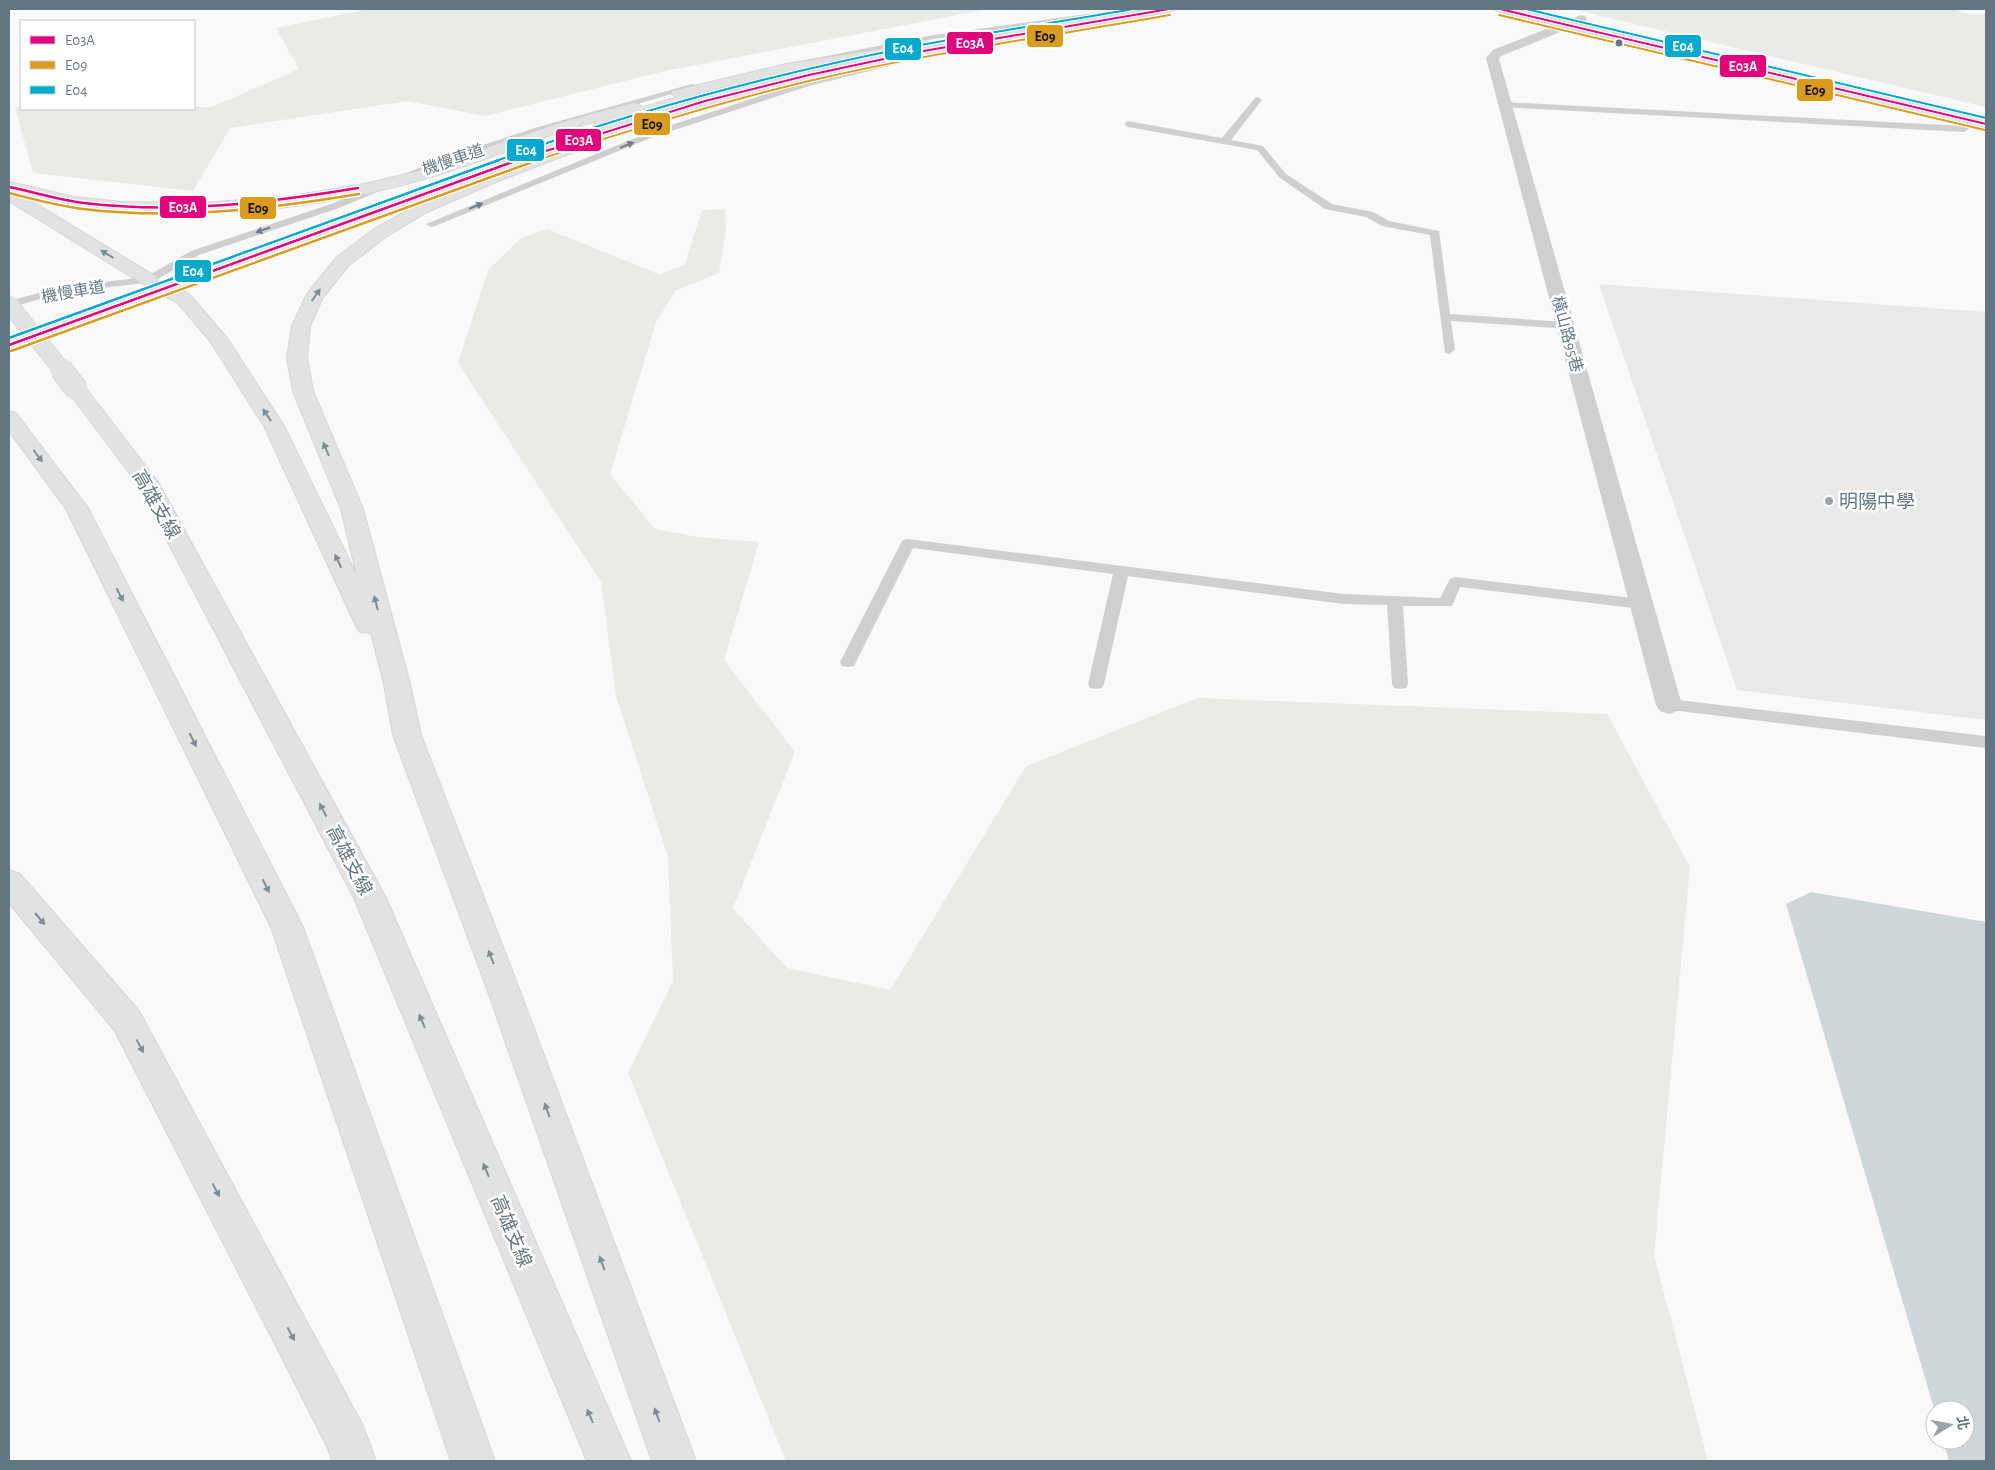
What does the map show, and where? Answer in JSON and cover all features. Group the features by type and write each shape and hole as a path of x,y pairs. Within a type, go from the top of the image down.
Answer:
{"main road":[{"path":"9,187 82,203 133,207 176,208 282,200 386,183 450,166 569,125 709,85 786,68 906,49 1126,9"},
{"path":"9,329 156,284 525,157 705,101 809,75 975,42 1169,9"},
{"path":"1500,9 1575,22 1986,115"},
{"path":"1538,9 1575,22 1986,124"},
{"path":"9,345 156,284 455,172 647,109 758,80 906,49"},
{"path":"674,1461 502,986 407,735 397,684 352,509 303,390 297,358 300,326 313,298 343,261 380,233 421,209 491,179 607,134 705,101"},
{"path":"9,194 156,284 183,298 218,338 274,426 397,684"},
{"name":"高雄支線","path":"9,304 147,482 370,898 609,1461"},
{"path":"9,417 77,508 286,927 473,1461"},
{"path":"9,882 127,1021 343,1433 354,1461"}],"street":[{"name":"橫山路95巷","path":"1575,22 1497,54 1492,58 1668,705"}],"lane":[{"name":"機慢車道","path":"9,304 60,290 156,284 195,253 335,206 386,183 446,160 541,129 627,104 719,80 840,54 934,37 1087,16"},
{"path":"431,224 650,135 806,84 975,42"},
{"path":"1224,142 1258,100"},
{"path":"1504,105 1964,129"},
{"path":"1128,124 1260,148 1283,176 1330,206 1369,214 1386,224 1435,233 1449,350"},
{"path":"1445,317 1565,326"},
{"path":"848,662 908,543 1344,599 1446,603 1455,582 1641,604"},
{"path":"1096,684 1121,571"},
{"path":"1395,601 1400,684"},
{"path":"1668,705 1986,742"}],"shaded area":[{"path":"368,9 988,9 665,71 485,116 408,101 230,128 193,191 33,173 15,107 20,107 20,110 195,110 195,107 212,107 299,69 276,28"},
{"path":"1571,9 1951,9 1973,15 1986,13 1986,107"},
{"path":"725,209 726,229 719,273 676,290 656,322 610,474 655,529 698,537 759,542 724,660 795,752 733,908 787,968 890,990 1026,766 1198,698 1607,714 1690,867 1654,1255 1708,1461 786,1461 628,1073 673,981 668,857 616,696 601,582 458,363 488,270 521,238 548,229 660,275 685,264 702,210"},
{"name":"明陽中學","path":"1599,284 1986,312 1986,720 1737,690"},
{"path":"1811,892 1986,922 1986,1461 1949,1461 1946,1450 1975,1450 1975,1400 1931,1400 1786,904"}],"transit line":[{"name":"E04","path":"9,338 523,151 703,95 807,69 911,47 1133,9"},
{"name":"E03A","path":"9,345 525,157 705,101 809,75 912,53 1169,9"},
{"name":"E03A","path":"1500,9 1986,124"},
{"name":"E04","path":"1526,9 1986,118"},
{"name":"E09","path":"11,351 527,163 707,107 810,81 913,59 1170,15"},
{"name":"E09","path":"1499,15 1985,130"},
{"name":"E03A","path":"9,187 84,203 153,208 256,203 358,188"},
{"name":"E09","path":"9,193 74,208 153,214 256,209 359,194"}],"place":[{"name":"明陽中學","path":"1829,501"}]}
